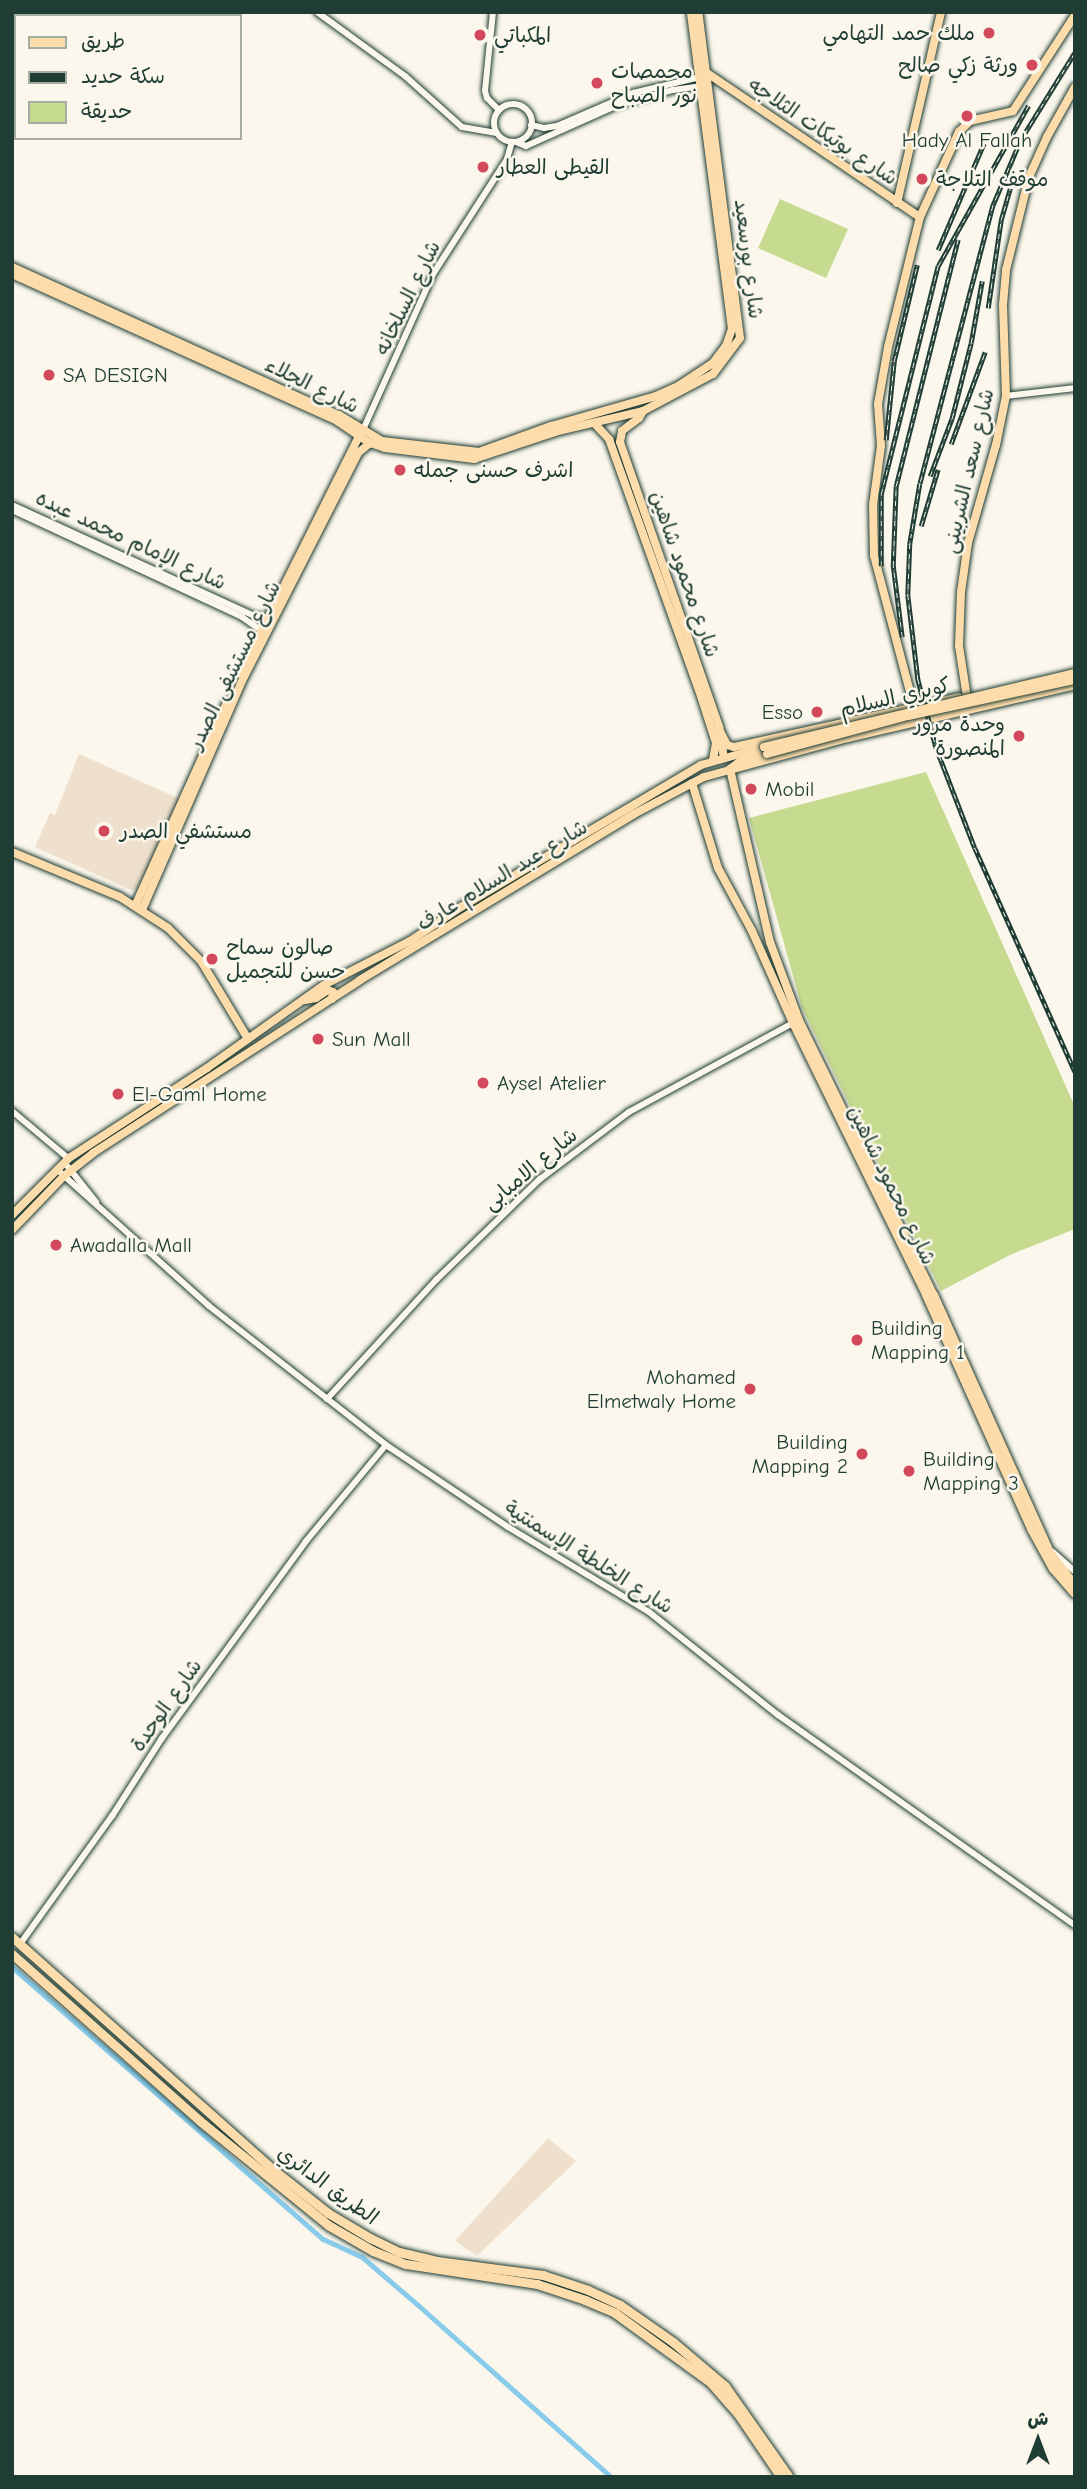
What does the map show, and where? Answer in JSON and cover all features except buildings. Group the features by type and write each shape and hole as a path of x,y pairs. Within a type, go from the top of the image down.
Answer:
{"highway":[{"name":"الطريق الدائري","path":"12,1937 309,2199 383,2246 437,2261 543,2275 588,2290 628,2311 688,2353 725,2386 789,2477"},
{"name":"الطريق الدائري","path":"12,1954 97,2032 309,2211 373,2251 420,2268 537,2284 615,2313 710,2382 738,2414 781,2477"},
{"path":"97,2032 105,2028 107,2020"},
{"path":"133,2060 133,2053 142,2051"}],"main road":[{"name":"شارع بورسعيد","path":"595,424 643,411 680,389 713,374 737,345 741,330 691,12"},
{"name":"شارع بورسعيد","path":"609,409 680,389 713,363 726,346 732,329 703,79 698,12"},
{"path":"897,202 941,12"},
{"path":"914,707 877,575 873,505 881,446 880,388 920,218 962,127 975,120 1013,111 1075,15"},
{"name":"شارع بوتيكات الثلاجه","path":"703,79 920,218"},
{"name":"شارع سعد الشربينى","path":"969,709 959,646 963,566 1006,396 1003,305 1006,270 1029,177 1075,87"},
{"name":"شارع الجلاء","path":"12,267 361,433 420,450"},
{"name":"شارع الجلاء","path":"12,274 181,347"},
{"name":"شارع الجلاء","path":"361,433 370,443 474,459 609,409"},
{"name":"شارع محمود شاهين","path":"643,411 639,418 622,431 620,442 715,736 717,749 713,760"},
{"name":"شارع الجلاء","path":"516,442 595,424"},
{"name":"شارع محمود شاهين","path":"595,424 609,439 720,731 724,757"},
{"name":"شارع مستشفى الصدر","path":"139,908 263,635 361,433"},
{"name":"شارع مستشفى الصدر","path":"273,615 358,453 370,443"},
{"path":"720,731 727,745 734,747 1075,671"},
{"name":"كوبري السلام","path":"730,769 742,760 766,750 1075,671"},
{"name":"شارع عبد السلام عارف","path":"12,1230 67,1173 360,980 634,814 692,783 730,769 1075,682"},
{"name":"كوبري السلام","path":"724,757 1075,682"},
{"path":"900,710 904,725"},
{"path":"842,722 848,738"},
{"name":"شارع عبد السلام عارف","path":"12,1215 63,1163 303,1000 341,976 410,941 461,907 526,871 678,777 724,757"},
{"name":"شارع محمود شاهين","path":"730,769 766,925 796,1022"},
{"name":"شارع محمود شاهين","path":"692,783 712,853 859,1147 1048,1546 1075,1584"},
{"path":"12,852 139,908 173,932 194,953 248,1039"},
{"path":"752,931 766,925"},
{"path":"341,976 343,984 360,980"},
{"path":"303,1000 313,999 330,990 333,992 332,999"},
{"name":"شارع محمود شاهين","path":"913,1260 1041,1549 1053,1569 1075,1594"}],"street":[{"path":"317,12 405,76 462,127 496,133 526,146 655,85 703,79"},
{"path":"493,12 485,87 487,98 499,110"},
{"path":"531,125 544,128 557,126 619,101"},
{"path":"496,133 494,121 499,110 507,105 519,105 529,114 531,125 528,134 514,142"},
{"name":"شارع السلخانه","path":"361,433 433,274 507,159 514,142"},
{"path":"1006,396 1075,388"},
{"name":"شارع الإمام محمد عبده","path":"12,505 252,619 263,635"},
{"name":"شارع الإمام محمد عبده","path":"12,510 68,533"},
{"name":"شارع الإمام محمد عبده","path":"252,619 273,615"},
{"name":"شارع الامبابى","path":"327,1399 437,1279 540,1179 629,1112 796,1022"},
{"name":"شارع الخلطة الإسمنتية","path":"12,1111 63,1163 67,1173 97,1204 209,1306 386,1445 469,1502 649,1612 778,1715 1075,1925"},
{"name":"شارع الوحدة","path":"20,1944 112,1816 162,1738 346,1491 386,1445"},
{"path":"1048,1546 1075,1572"}],"shaded area":[{"name":"مستشفي الصدر","path":"79,754 180,799 138,889 131,890 35,847 50,813 55,815"},
{"path":"548,2138 576,2161 477,2256 455,2241"}],"green space":[{"path":"780,199 848,229 826,278 758,248"},
{"path":"926,772 1075,1107 1075,1229 1010,1255 941,1291 802,1008 749,818"}],"waterway":[{"path":"12,1967 323,2239 362,2257 611,2477"}],"railway":[{"path":"1075,53 1021,140 993,206 920,484 910,544 908,595 918,679 936,747 975,848 1075,1072"},
{"path":"881,566 881,494 938,266 1028,106"},
{"path":"938,250 984,143"},
{"path":"988,308 1001,220 1010,188"},
{"path":"902,637 893,566 896,486 958,240"},
{"path":"886,440 894,361 917,265"},
{"path":"930,476 952,418 971,343 982,281"},
{"path":"951,444 985,352"},
{"path":"921,526 938,469"}],"place":[{"name":"ملك حمد التهامي","path":"989,33"},
{"name":"المكباتي","path":"480,35"},
{"name":"ورثة زكي صالح","path":"1032,65"},
{"name":"محمصات نور الصباح","path":"597,83"},
{"name":"Hady Al Fallah","path":"967,116"},
{"name":"القيطى العطار","path":"483,167"},
{"name":"موقف التلاجة","path":"922,179"},
{"name":"SA DESIGN","path":"49,375"},
{"name":"اشرف حسنى جمله","path":"400,470"},
{"name":"Esso","path":"817,712"},
{"name":"وحدة مرور المنصورة","path":"1019,736"},
{"name":"Mobil","path":"751,789"},
{"name":"مستشفي الصدر","path":"104,831"},
{"name":"صالون سماح حسن للتجميل","path":"212,959"},
{"name":"Sun Mall","path":"318,1039"},
{"name":"Aysel Atelier","path":"483,1083"},
{"name":"El-Gaml Home","path":"118,1094"},
{"name":"Awadalla Mall","path":"56,1245"},
{"name":"Building Mapping 1","path":"857,1340"},
{"name":"Mohamed Elmetwaly Home","path":"750,1389"},
{"name":"Building Mapping 2","path":"862,1454"},
{"name":"Building Mapping 3","path":"909,1471"}]}
